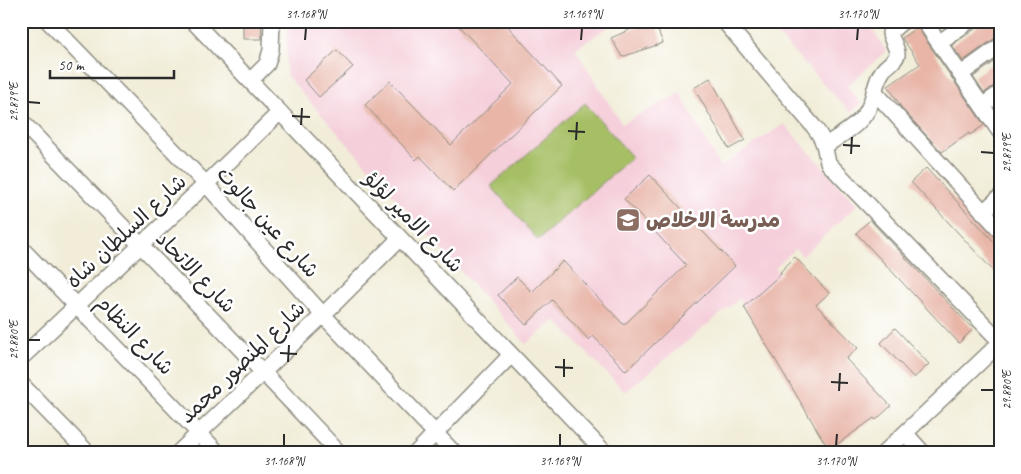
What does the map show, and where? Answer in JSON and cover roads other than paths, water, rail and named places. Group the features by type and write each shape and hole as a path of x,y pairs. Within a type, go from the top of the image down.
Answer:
{"street":[{"name":"شارع عين جالوت","path":"48,21 206,184 323,314 454,453"},
{"name":"شارع الامير لؤلؤ","path":"193,21 605,453"},
{"path":"250,81 267,64 271,50 272,21"},
{"path":"724,21 814,127 820,136 829,164 1000,342 884,453"},
{"path":"824,146 860,121 867,113 881,73 896,58 897,50 890,33 903,21"},
{"path":"924,21 999,129"},
{"path":"939,43 969,21"},
{"path":"960,74 1000,46"},
{"path":"874,91 1000,230"},
{"path":"982,106 1000,93"},
{"name":"شارع السلطان شاه","path":"21,358 280,112"},
{"name":"شارع الاتحاد","path":"21,121 264,371 339,453"},
{"path":"984,212 1000,197"},
{"name":"شارع المنصور محمد","path":"178,453 400,238"},
{"name":"شارع النظام","path":"21,248 218,453"},
{"path":"416,453 511,355"},
{"path":"21,384 88,453"},
{"path":"905,433 923,453"}],"place":[{"name":"مدرسة الاخلاص","path":"628,220"}]}
